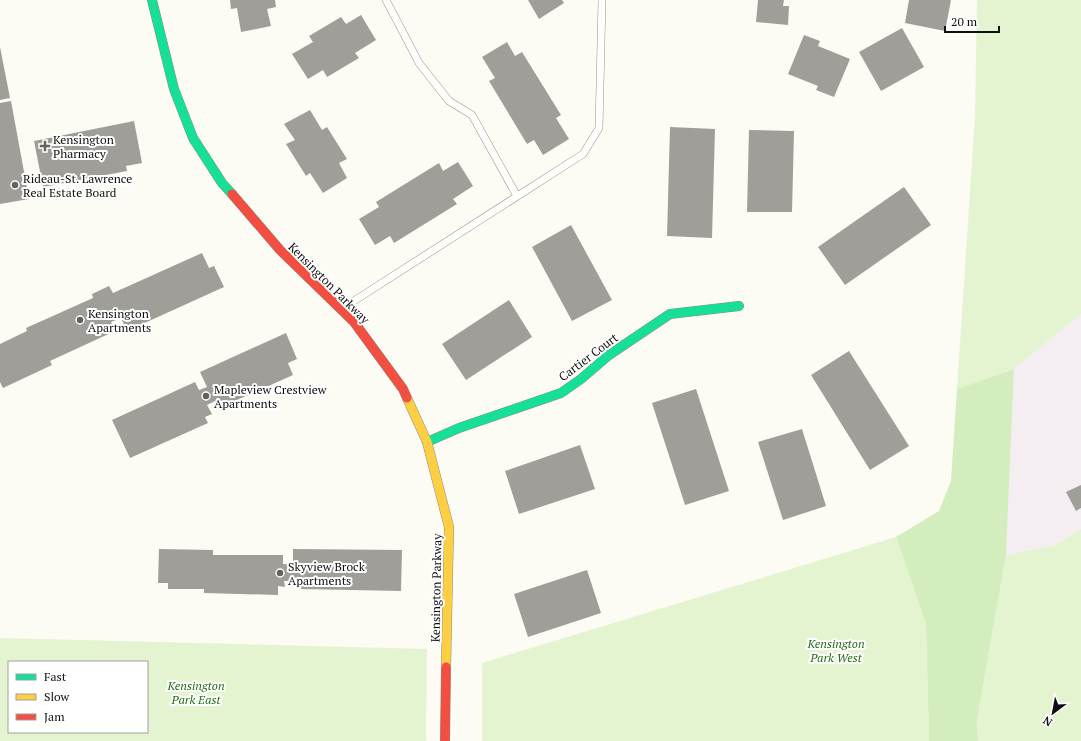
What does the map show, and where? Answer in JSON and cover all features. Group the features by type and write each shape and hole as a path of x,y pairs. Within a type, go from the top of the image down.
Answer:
{"street":[{"name":"Kensington Parkway","path":"152,0 174,89 193,138 222,184 280,250 354,322 403,389 427,442 449,527 445,741"},
{"name":"Cartier Court","path":"427,442 459,428 561,392 581,379 609,355 670,314 739,306"}],"lane":[{"path":"386,0 419,63 449,101 472,115 517,196"},
{"path":"341,310 583,154 599,128 602,0"}],"shaded area":[{"path":"1081,314 1081,529 1055,545 1006,555 1014,369"}],"green space":[{"path":"977,0 1081,0 1081,314 1014,369 957,389 975,117"},
{"path":"1014,369 1006,555 977,720 978,741 929,741 926,624 896,537 939,511 951,481 957,389"},
{"path":"1081,529 1081,741 978,741 977,720 1006,555 1055,545"},
{"name":"Kensington Park West","path":"896,537 926,624 929,741 482,741 482,663"},
{"name":"Kensington Park East","path":"0,638 427,649 426,741 0,741"}],"building":[{"path":"230,0 275,0 276,7 267,9 271,26 241,32 237,8 231,9"},
{"path":"528,0 562,0 564,3 539,19"},
{"path":"758,0 784,0 783,6 789,6 788,25 756,22"},
{"path":"909,0 951,0 945,31 905,23"},
{"path":"361,15 376,40 355,53 359,58 327,77 323,70 308,79 292,54 313,42 309,36 341,17 346,24"},
{"path":"902,28 924,67 881,91 859,52"},
{"path":"804,35 820,41 818,46 850,59 834,97 816,90 818,86 788,74"},
{"path":"507,42 515,56 522,52 561,115 556,118 569,139 543,155 534,140 527,144 489,81 495,78 482,57"},
{"path":"0,47 10,98 0,100"},
{"path":"11,101 29,199 0,204 0,103"},
{"path":"310,110 322,130 327,127 347,159 339,163 347,178 323,193 310,173 306,176 286,144 295,140 284,124"},
{"path":"134,121 142,163 126,166 127,171 43,187 34,141"},
{"path":"670,127 715,129 712,238 667,236"},
{"path":"749,130 794,131 792,212 747,212"},
{"path":"458,162 473,186 453,199 457,204 394,243 390,236 375,245 359,219 379,207 376,202 439,163 443,171"},
{"path":"904,187 931,225 845,285 818,247"},
{"path":"571,225 612,300 572,321 532,247"},
{"name":"Kensington Apartments","path":"202,253 209,268 214,266 224,287 127,331 121,318 111,322 115,331 50,361 52,365 3,388 0,382 0,344 27,331 26,328 93,298 92,294 109,286 113,293"},
{"path":"509,300 532,337 466,380 442,344"},
{"name":"Mapleview Crestview Apartments","path":"286,333 297,359 288,363 293,375 219,408 215,401 207,405 212,414 205,417 208,423 130,458 112,420 195,382 199,390 207,387 200,372"},
{"path":"849,351 909,446 870,470 811,375"},
{"path":"696,389 729,491 685,505 652,403"},
{"path":"802,429 826,506 783,520 758,442"},
{"path":"580,445 595,489 519,514 505,471"},
{"path":"1081,485 1081,508 1076,511 1066,492"},
{"name":"Skyview Brock Apartments","path":"159,549 213,550 213,555 283,555 283,564 293,564 293,549 402,550 401,591 301,589 301,586 293,586 293,581 284,581 285,587 278,586 278,595 204,593 204,589 168,589 168,583 158,583"},
{"path":"587,570 601,613 528,637 514,594"}],"traffic: fast":[{"path":"152,0 174,89 193,138 222,183 232,194"},
{"path":"427,442 459,428 561,393 581,379 609,355 670,314 739,306"}],"traffic: slow":[{"path":"407,398 427,442 449,527 446,667"}],"traffic: jam":[{"path":"232,194 280,250 354,322 403,389 407,398"},
{"path":"445,741 446,667"}],"place":[{"name":"Kensington Pharmacy","path":"45,146"},
{"name":"Rideau-St. Lawrence Real Estate Board","path":"15,185"},
{"name":"Kensington Apartments","path":"80,320"},
{"name":"Mapleview Crestview Apartments","path":"206,396"},
{"name":"Skyview Brock Apartments","path":"280,573"}]}
